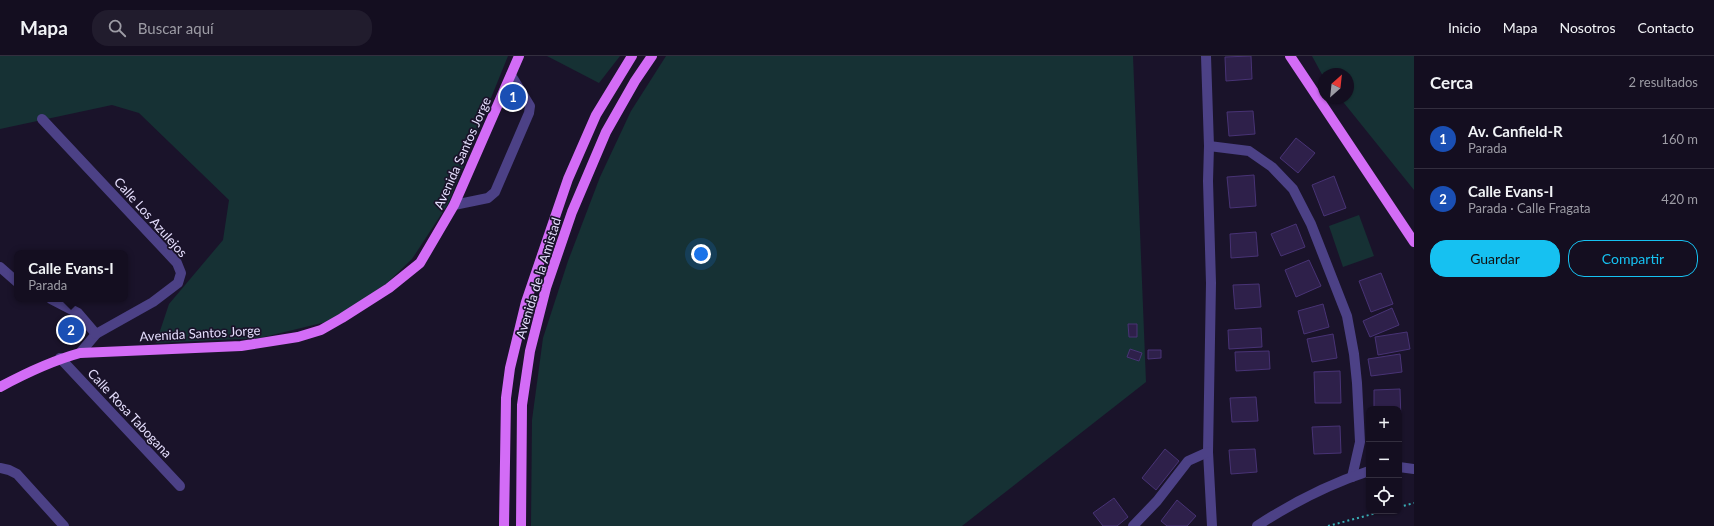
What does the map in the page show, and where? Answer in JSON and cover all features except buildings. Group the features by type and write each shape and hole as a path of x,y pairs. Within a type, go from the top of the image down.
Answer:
{"main road":[{"name":"Avenida Santos Jorge","path":"0,387 27,372 60,358 80,353 241,346 298,337 321,330 342,318 389,288 420,263 454,205 519,56"},
{"name":"Avenida de la Amistad","path":"504,526 506,398 510,368 526,302 568,179 596,114 632,56"},
{"name":"Avenida de la Amistad","path":"521,526 522,405 530,351 546,288 572,212 606,132 635,81 652,56"},
{"path":"1290,56 1414,242"}],"street":[{"path":"1206,56 1209,146 1208,181 1212,284 1208,452 1212,526"},
{"path":"454,205 488,198 495,192 529,113 530,106 511,75"},
{"name":"Calle Los Azulejos","path":"42,119 177,263 181,273 178,283 153,302 96,334 80,353"},
{"path":"1209,146 1249,151 1272,167 1293,189 1311,224 1347,316 1354,354 1358,383 1360,442 1352,477"},
{"path":"0,267 14,279"},
{"path":"57,302 78,313 96,334"},
{"name":"Calle Rosa Tabogana","path":"60,358 180,486"},
{"path":"1133,526 1157,501 1188,461 1208,452"},
{"path":"1402,467 1414,469"},
{"path":"0,468 17,474 64,526"},
{"path":"1257,526 1307,496 1366,472"}],"path":[{"path":"1402,506 1414,503"},
{"path":"1328,526 1373,514"}],"green space":[{"path":"0,56 508,56 448,204 412,259 386,284 330,321 260,338 156,343 169,304 223,240 229,200 139,113 112,105 0,129"},
{"path":"547,56 620,56 599,83"},
{"path":"666,56 1133,56 1146,382 962,526 531,526 532,420 543,338 568,261 600,177 631,111"},
{"path":"1312,56 1414,56 1414,190 1345,104 1354,104 1354,68 1319,68"},
{"path":"1359,215 1374,256 1343,267 1329,226"}],"place":[{"name":"Av. Canfield-R","path":"513,97"},
{"name":"Calle Evans-I","path":"71,330"}]}
